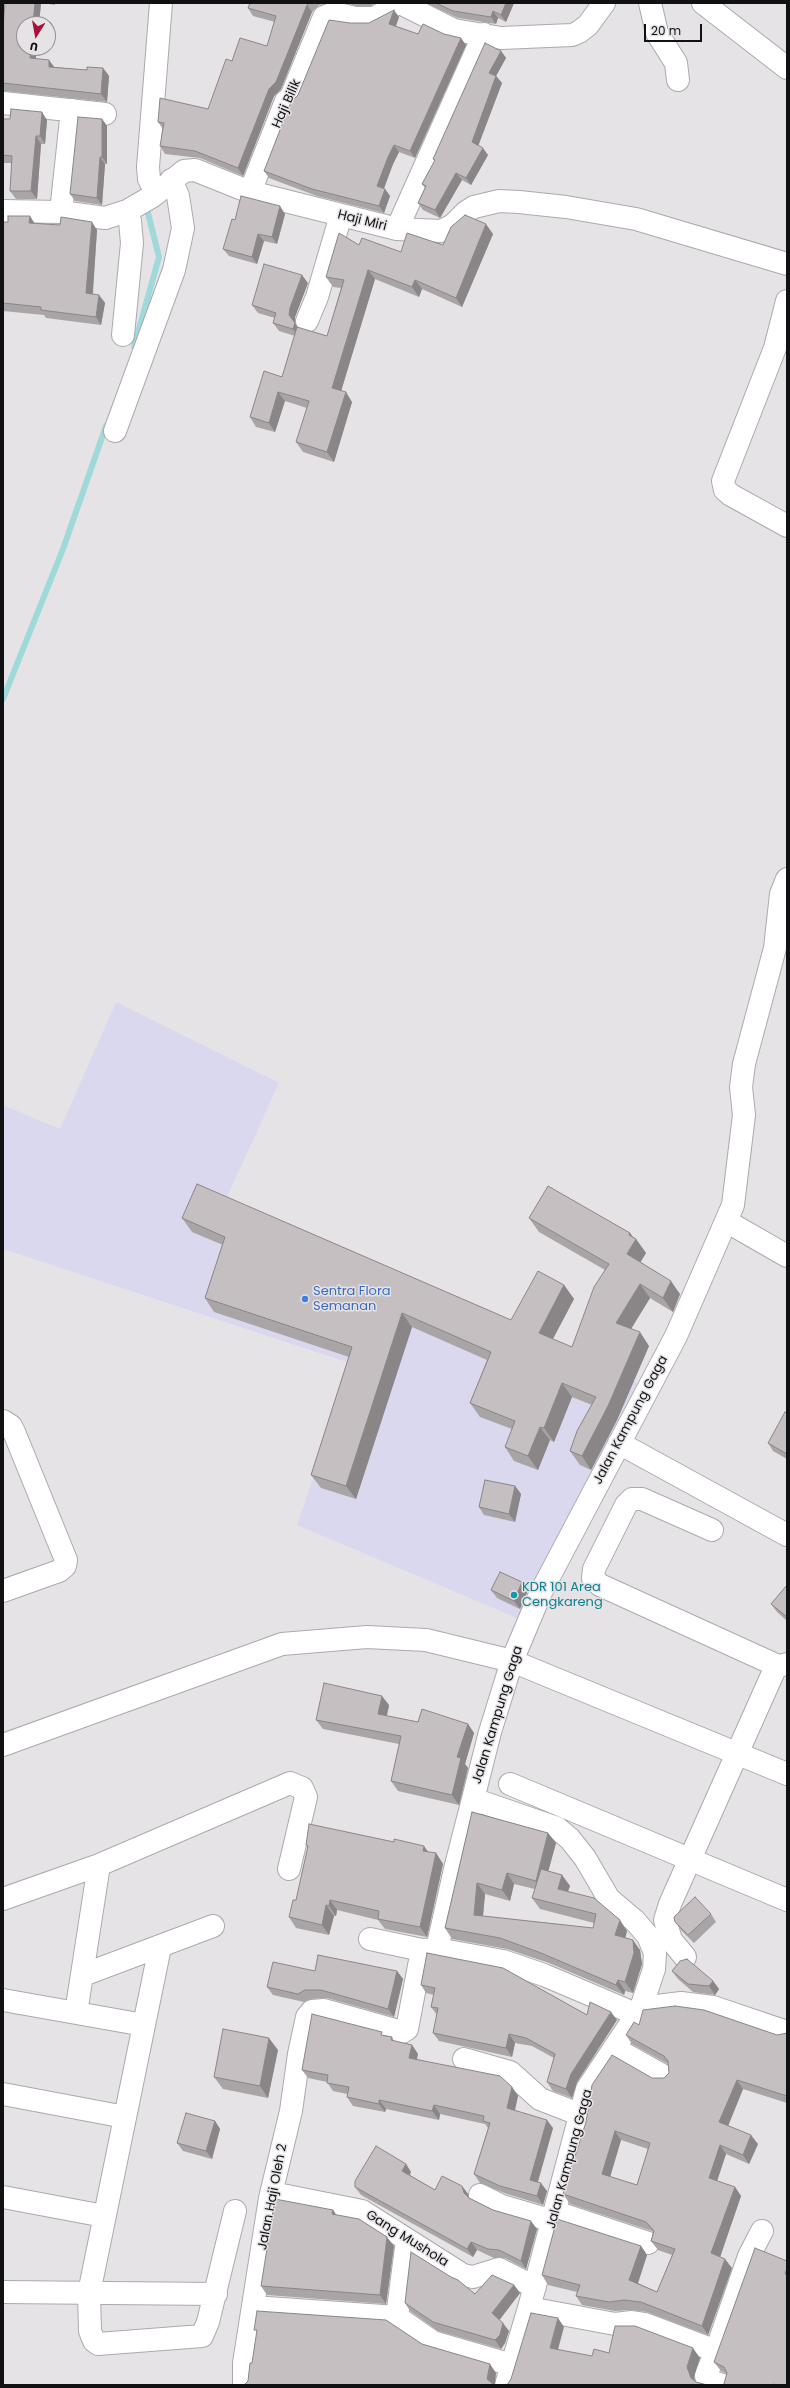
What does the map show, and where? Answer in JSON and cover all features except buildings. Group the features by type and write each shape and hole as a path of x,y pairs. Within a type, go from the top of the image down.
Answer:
{"street":[{"path":"115,431 174,270 183,228 178,196 160,190 149,180 148,167 161,3"},
{"name":"Haji Bilik","path":"250,192 286,101 291,97 324,17 334,13 355,18 374,18 388,10 396,3"},
{"path":"400,3 454,30 501,38 572,34 579,32 588,25 604,3"},
{"path":"650,3 657,33 676,63 678,80"},
{"path":"703,3 787,68"},
{"name":"Haji Miri","path":"3,210 61,212 105,218 129,209 160,190 184,171 194,170 250,192 397,229 484,34"},
{"path":"3,103 105,114"},
{"path":"61,212 72,110"},
{"path":"397,229 441,231 453,225 466,212 474,208 499,201 519,202 566,207 636,219 787,263"},
{"path":"123,335 132,243 129,209"},
{"path":"307,321 317,297 341,216"},
{"path":"787,301 772,355 722,481 725,490 731,495 787,526"},
{"name":"Jalan Kampung Gaga","path":"509,2375 535,2286 587,2089 639,2011 654,1969 655,1953 651,1942 635,1921 609,1899 585,1858 570,1839 557,1828 473,1799 490,1732 512,1661 552,1568 676,1336 733,1205 744,1115 741,1086 744,1064 775,948 781,894 787,879"},
{"path":"726,1221 787,1256"},
{"path":"3,1421 14,1432 66,1560 65,1566 59,1571 3,1591"},
{"path":"619,1443 787,1535"},
{"path":"685,1958 670,1940 665,1920 690,1859 773,1674 783,1665 600,1585 593,1578 594,1569 626,1505 632,1499 642,1499 712,1530"},
{"path":"3,1745 282,1644 367,1637 426,1640 512,1661 787,1774"},
{"path":"3,1899 99,1866 290,1783 302,1788 306,1797 289,1869"},
{"path":"510,1784 787,1900"},
{"path":"429,1950 456,1865 473,1799"},
{"path":"76,2013 99,1866"},
{"path":"83,1975 213,1926"},
{"path":"370,1939 429,1950 503,1961 639,2011 681,2003 713,2007 787,2032"},
{"path":"160,1947 89,2293 90,2332 94,2341 98,2344 202,2336 208,2322 216,2294 235,2211"},
{"name":"Jalan Haji Oleh 2","path":"244,2385 244,2364 272,2193 291,2111 302,2039 307,2017 312,2011 324,2010 402,2032 407,2029 429,1950"},
{"path":"3,2000 144,2025"},
{"path":"614,2048 664,2076"},
{"path":"464,2059 510,2072 540,2098 581,2115"},
{"path":"3,2094 125,2117"},
{"name":"Gang Mushola","path":"272,2193 362,2212 468,2276 473,2277 499,2269 535,2286"},
{"path":"480,2195 502,2206 554,2216 648,2243"},
{"path":"3,2197 104,2216"},
{"path":"722,2385 707,2380 706,2375 716,2351 749,2256 762,2231"},
{"path":"397,2317 407,2240"},
{"path":"3,2292 216,2294"},
{"path":"253,2307 397,2317 433,2342 509,2375"},
{"path":"529,2308 615,2324 632,2322 646,2324 716,2351"}],"shaded area":[{"name":"Sentra Flora Semanan","path":"116,1002 279,1083 227,1197 644,1386 521,1622 517,1618 297,1525 353,1364 3,1249 3,1105 60,1129"}],"waterway":[{"path":"134,347 159,257 146,205"},
{"path":"3,699 63,549 106,426"}],"place":[{"name":"Sentra Flora Semanan","path":"305,1299"},
{"name":"KDR 101 Area Cengkareng","path":"514,1595"}]}
